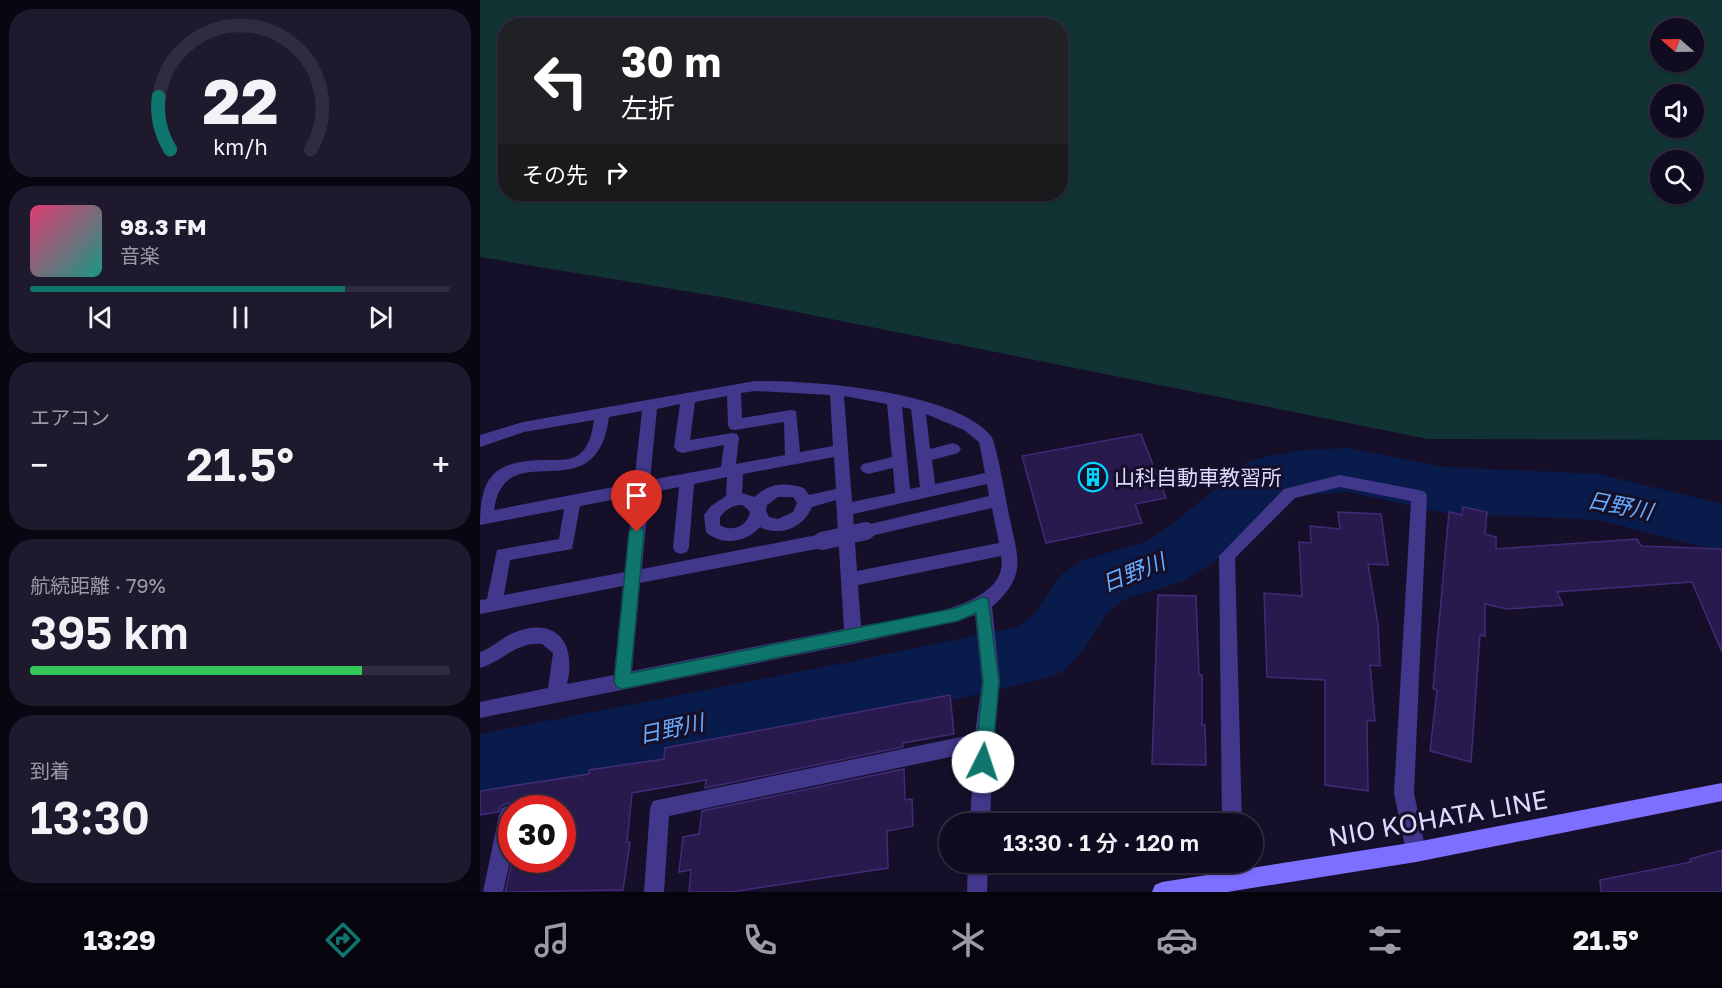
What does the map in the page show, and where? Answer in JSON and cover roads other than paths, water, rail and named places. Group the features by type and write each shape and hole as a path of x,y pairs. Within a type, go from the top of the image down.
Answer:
{"main road":[{"name":"NIO KOHATA LINE","path":"1263,868 1416,852 1722,792"},
{"name":"NIO KOHATA LINE","path":"1162,892 1226,873"}],"street":[{"path":"480,441 523,427 770,385 894,399 968,423 986,440 1011,564 1001,588 983,604 958,614 480,710"},
{"path":"734,390 735,425 791,416 787,460 780,489"},
{"path":"837,392 853,636"},
{"path":"688,398 682,447 732,438 734,499"},
{"path":"894,399 903,497"},
{"path":"622,682 650,405"},
{"path":"918,406 928,492"},
{"path":"602,413 597,441 585,457 563,467 526,465 514,468 503,475 492,487 482,519 840,450"},
{"path":"924,456 953,449"},
{"path":"868,468 900,461"},
{"path":"843,510 994,477"},
{"path":"681,547 687,479"},
{"path":"1232,813 1227,555 1290,493 1340,481 1419,496 1404,793 1416,852"},
{"path":"805,502 796,519 782,525 766,524 758,512 750,501 734,499 716,509 711,521 715,531 729,535 744,531 751,527 758,512 764,498 780,489 798,492 805,502"},
{"path":"805,502 842,493"},
{"path":"573,501 566,544 503,555 487,606 822,541 999,500"},
{"path":"683,526 711,521"},
{"path":"848,580 1008,548"},
{"path":"981,813 984,741 991,682 983,604"},
{"path":"480,660 497,653 519,638 538,636 552,640 559,644 562,656 556,694"},
{"path":"654,892 660,808 984,741"},
{"path":"493,892 498,866"},
{"path":"977,892 978,873"}],"waterway":[{"name":"日野川","path":"480,768 844,694 1039,651 1059,632 1084,594 1105,579 1162,563 1191,545 1269,478 1303,472 1348,470 1444,490 1599,497 1722,528"}],"place":[{"name":"山科自動車教習所","path":"1093,477"}]}
